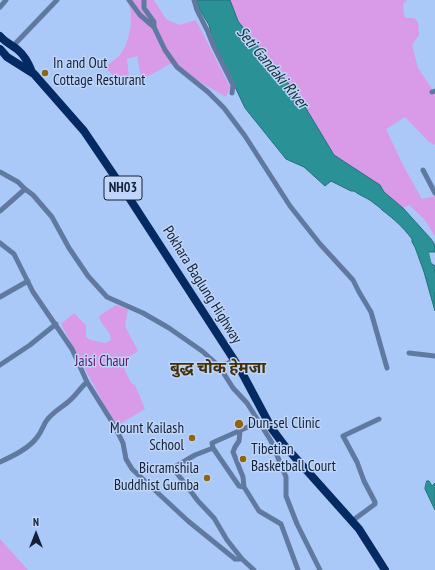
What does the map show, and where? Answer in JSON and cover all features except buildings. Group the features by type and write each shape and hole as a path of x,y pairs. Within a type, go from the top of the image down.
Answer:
{"highway":[{"name":"Pokhara Baglung Highway","path":"0,36 23,55 34,74 84,130 240,369 266,419 280,439 367,539 385,570"},
{"name":"Pokhara Baglung Highway","path":"0,49 7,57 34,74"}],"street":[{"path":"0,6 6,0"},
{"path":"13,46 57,0"},
{"path":"129,0 140,15 154,27"},
{"path":"144,0 144,8 154,22 154,27 164,50 177,67 208,92 224,108 245,136 290,206 320,244 354,280 359,292 371,312 387,368"},
{"path":"194,0 214,47 230,77 233,85 232,93"},
{"path":"423,170 435,193"},
{"path":"0,172 18,182 33,195 52,217 69,248 88,276 107,296 143,313 169,328 202,351 219,366 233,388 248,403 271,441 286,477 286,496 297,524 320,570"},
{"path":"0,211 25,189"},
{"path":"0,243 14,254 33,292 72,349 87,382 114,425 122,443 126,459 132,469 188,522 235,559 242,560"},
{"path":"0,297 28,281"},
{"path":"0,365 30,345 56,324"},
{"path":"409,353 435,356"},
{"path":"219,366 234,361"},
{"path":"0,462 32,444 39,436 46,421 57,410 70,401 79,389 87,382"},
{"path":"352,521 375,504 375,502 343,436 378,419"},
{"path":"244,487 238,486 213,448 212,442 259,422"},
{"path":"240,431 239,441 233,452 243,477 244,487 259,511 281,524 298,570"},
{"path":"213,448 195,455 173,468 198,501 214,518 227,540 242,560 254,570"}],"green space":[{"path":"127,0 154,0 166,19 179,25 196,20 230,87 226,97 200,82 175,63 165,66 151,75 141,77 137,56 127,59 129,77 120,81 106,69 109,64 123,51 126,44 131,21 131,13"},
{"path":"230,0 407,0 403,4 404,16 406,18 414,18 418,22 419,35 412,45 418,68 435,93 435,145 429,142 405,117 386,129 404,167 422,199 435,196 435,236 424,219 409,205 403,208 384,192 380,185 334,155 304,105 238,21"},
{"name":"Jaisi Chaur","path":"116,305 128,309 125,326 138,351 121,362 131,383 135,385 145,409 118,425 108,412 61,324 74,313 86,325 86,337 91,340 105,343 111,340 99,316"},
{"path":"0,539 28,570 0,570"}],"water":[{"path":"197,0 230,0 238,21 283,76 304,105 334,155 380,185 384,192 403,208 431,239 435,245 435,252 429,252 426,256 428,261 435,266 435,311 424,272 412,239 402,227 370,200 331,181 325,186 304,167 286,159 245,108 212,38 209,25 200,10"},
{"path":"427,481 429,481 432,486 435,483 435,510 425,489"}],"waterway":[{"name":"Seti Gandaki River","path":"423,244 435,288"}],"place":[{"name":"In and Out Cottage Resturant","path":"45,73"},
{"name":"Dun-sel Clinic","path":"239,424"},
{"name":"Mount Kailash School","path":"192,438"},
{"name":"Tibetian Basketball Court","path":"243,459"},
{"name":"Bicramshila Buddhist Gumba","path":"207,478"}],"district":[{"name":"बुद्ध चोक हेमजा","path":"218,368"}]}
